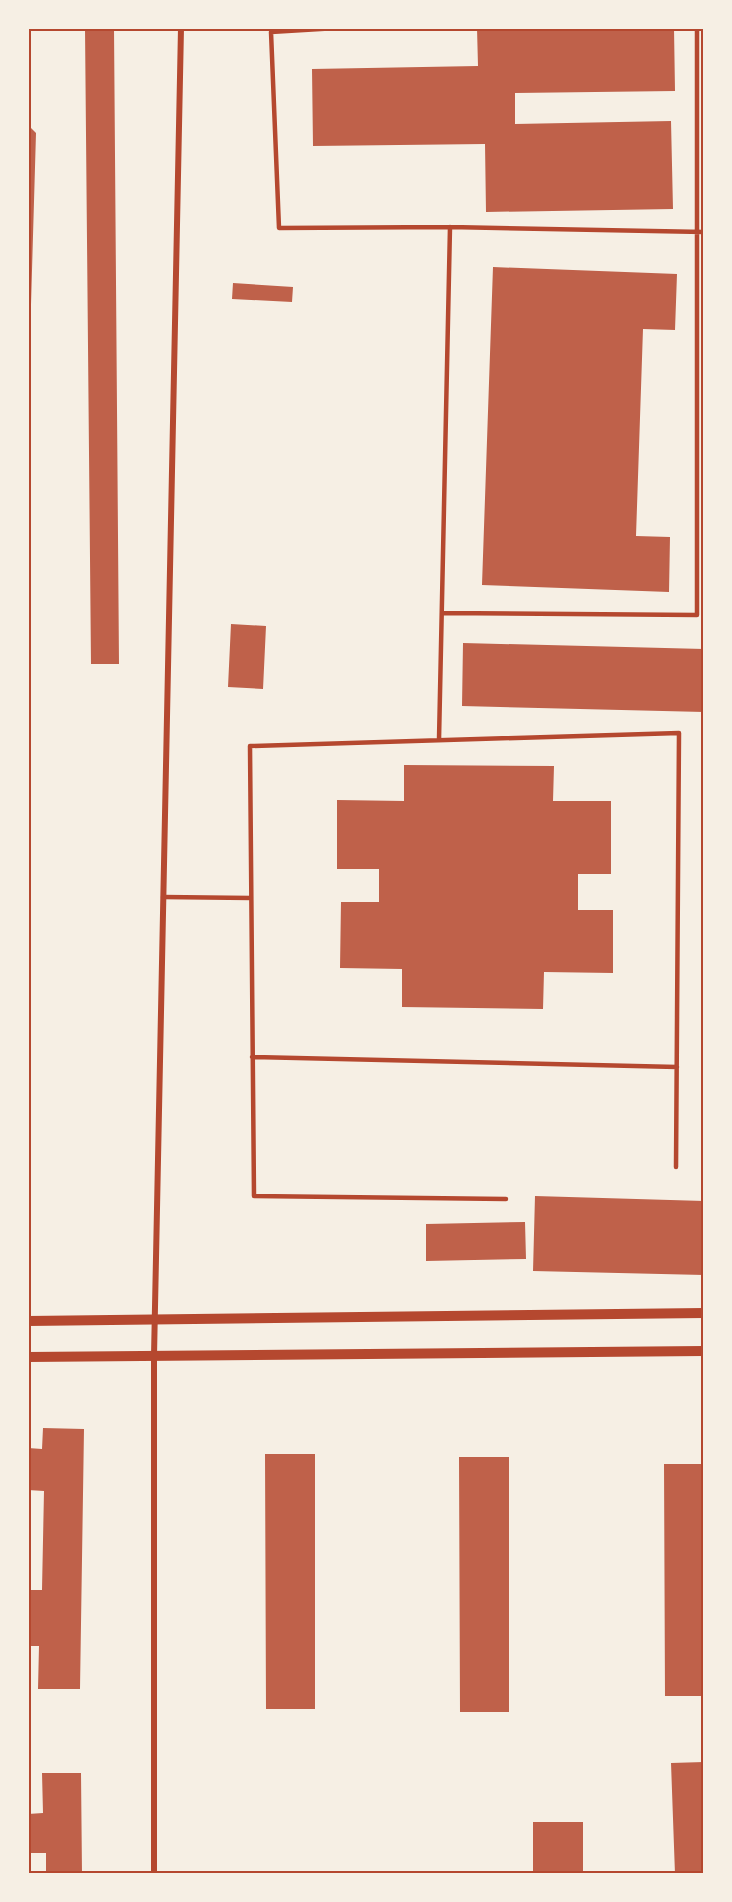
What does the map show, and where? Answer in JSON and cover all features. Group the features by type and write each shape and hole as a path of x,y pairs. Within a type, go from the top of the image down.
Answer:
{"street":[{"path":"154,1874 154,1320 181,28"},
{"path":"28,1321 704,1313"},
{"path":"28,1357 704,1351"}],"lane":[{"path":"337,28 272,32 279,228 450,227 704,232"},
{"path":"442,613 697,615 697,28"},
{"path":"439,740 450,227"},
{"path":"697,467 704,467"},
{"path":"506,1199 254,1196 250,746 679,733 676,1167"},
{"path":"163,897 251,898"},
{"path":"252,1057 677,1067"}],"building":[{"path":"85,28 114,28 119,664 91,664"},
{"path":"477,28 674,28 675,91 515,93 515,124 671,121 673,209 486,212 485,144 313,146 312,69 478,66"},
{"path":"28,125 36,133 30,339 28,339"},
{"path":"493,267 677,274 675,330 643,329 636,536 670,537 669,592 482,585"},
{"path":"233,283 293,287 292,302 232,299"},
{"path":"231,624 266,626 263,689 228,687"},
{"path":"463,643 704,649 704,712 462,706"},
{"path":"404,765 554,766 553,801 611,801 611,874 578,874 578,910 613,910 613,973 544,972 543,1009 402,1007 402,969 340,968 341,902 379,902 379,869 337,869 337,800 404,801"},
{"path":"535,1196 704,1201 704,1275 533,1271"},
{"path":"525,1222 526,1259 426,1261 426,1224"},
{"path":"43,1428 84,1429 80,1689 38,1689 39,1646 28,1646 28,1590 42,1590 44,1491 28,1490 28,1448 42,1449"},
{"path":"265,1454 315,1454 315,1709 266,1709"},
{"path":"459,1457 509,1457 509,1712 460,1712"},
{"path":"664,1464 704,1464 704,1696 665,1696"},
{"path":"704,1762 704,1874 675,1874 671,1763"},
{"path":"42,1773 81,1773 82,1874 46,1874 46,1853 28,1853 28,1814 43,1813"},
{"path":"533,1822 583,1822 583,1874 533,1874"}]}
